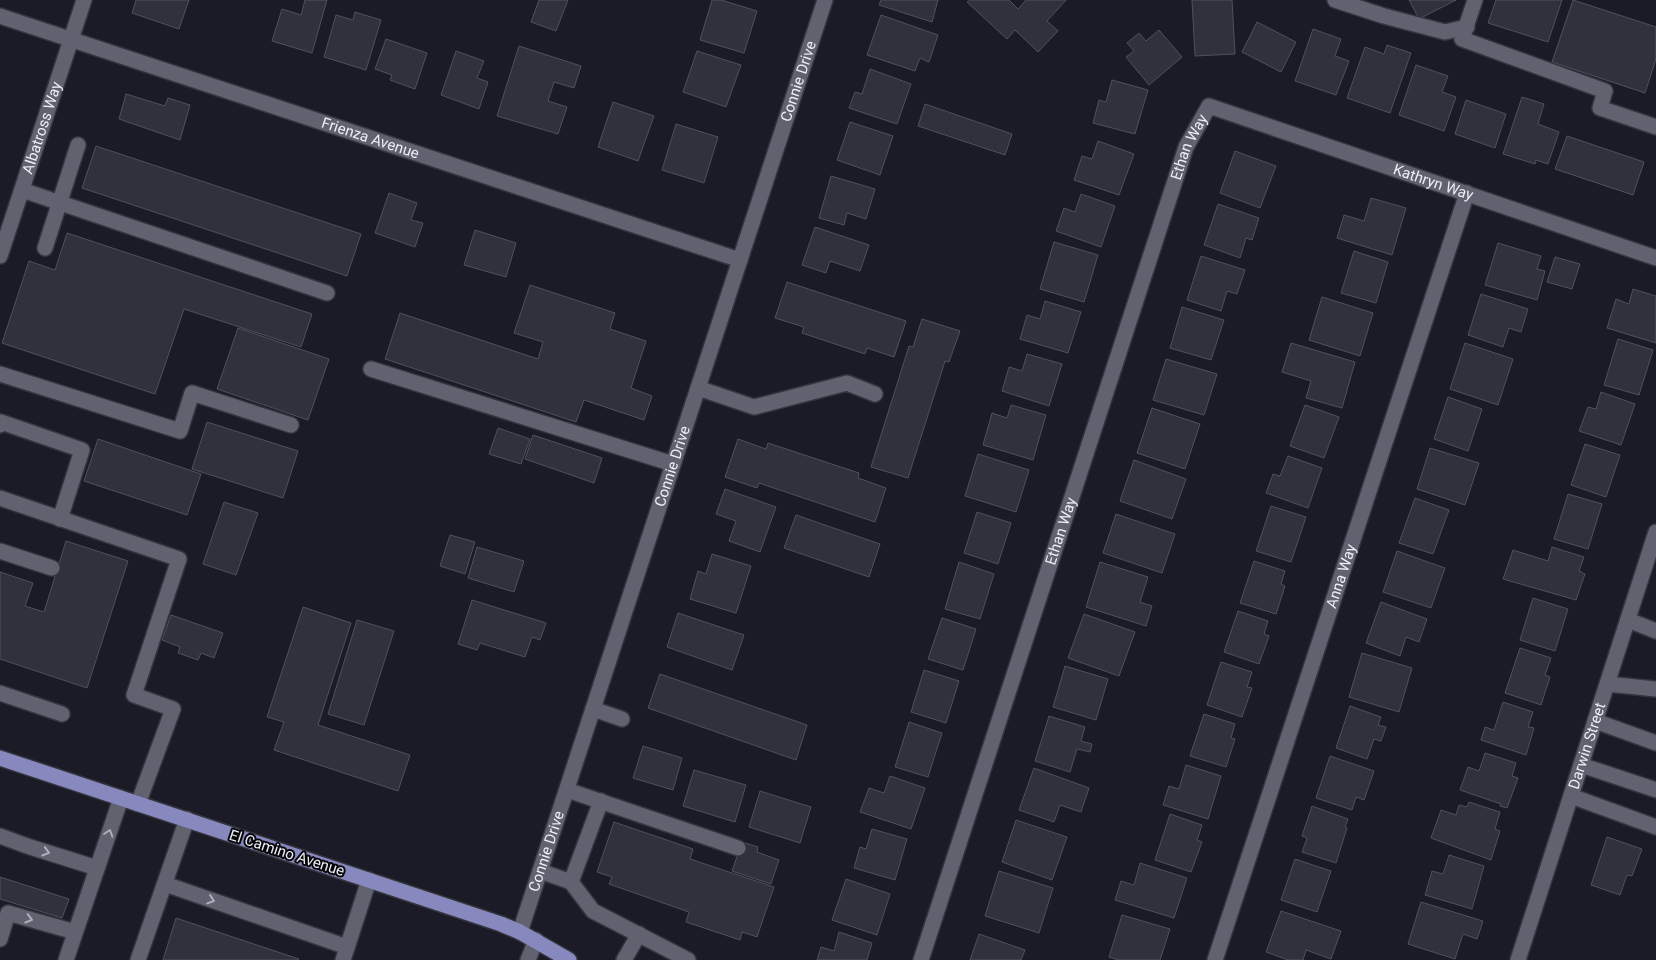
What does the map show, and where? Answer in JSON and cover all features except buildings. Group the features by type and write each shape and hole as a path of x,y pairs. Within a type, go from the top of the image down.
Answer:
{"main road":[{"name":"El Camino Avenue","path":"0,758 501,924 536,940 569,960"}],"street":[{"name":"Albatross Way","path":"1,248 22,190 84,0"},
{"name":"Connie Drive","path":"520,932 825,0"},
{"path":"1335,0 1384,16 1445,32 1467,27"},
{"path":"1475,0 1462,39 1606,91 1600,108 1656,126"},
{"name":"Frienza Avenue","path":"0,16 740,260"},
{"name":"Kathryn Way","path":"1209,106 1656,258"},
{"name":"Ethan Way","path":"921,960 1186,147 1209,106"},
{"path":"45,248 78,145"},
{"path":"22,190 327,293"},
{"name":"Anna Way","path":"1215,960 1466,193"},
{"path":"371,369 673,464"},
{"path":"0,374 180,430 192,393 292,425"},
{"path":"698,388 754,407 847,384 876,394"},
{"path":"0,425 1,422 82,450 60,518"},
{"path":"0,498 179,559 134,695 174,709 138,804"},
{"name":"Darwin Street","path":"1518,960 1656,532"},
{"path":"0,551 52,568"},
{"path":"1628,620 1656,631"},
{"path":"1607,684 1656,689"},
{"path":"0,693 62,714"},
{"path":"593,709 622,719"},
{"path":"1595,721 1656,742"},
{"path":"1581,765 1656,790"},
{"path":"567,790 738,848"},
{"path":"1571,796 1656,827"},
{"path":"66,960 121,798"},
{"path":"571,882 601,801"},
{"path":"138,960 187,820"},
{"path":"0,836 97,868"},
{"path":"540,871 571,882 594,911 688,960"},
{"path":"164,884 345,954 369,880"},
{"path":"0,939 8,913 75,932"},
{"path":"624,960 639,934"},
{"path":"528,960 536,940"}]}
